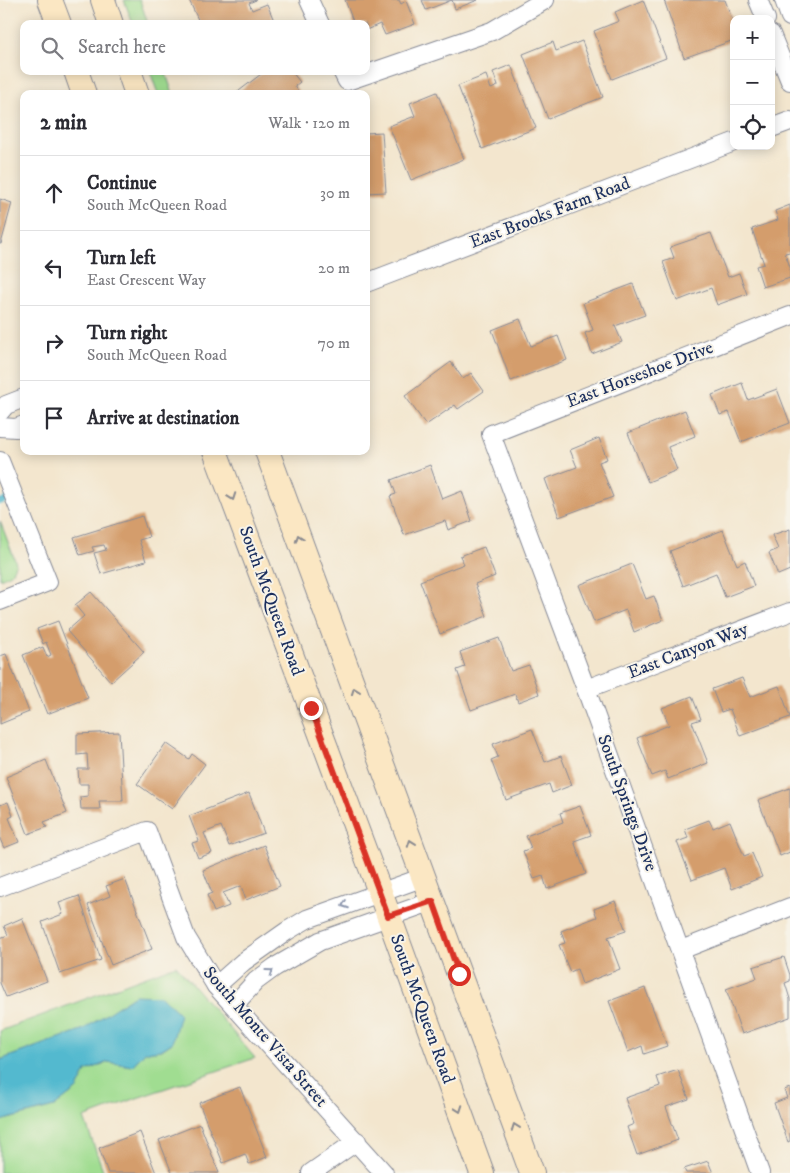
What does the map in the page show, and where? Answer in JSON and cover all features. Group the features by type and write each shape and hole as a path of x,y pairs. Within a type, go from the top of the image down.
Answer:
{"main road":[{"path":"50,0 57,20"},
{"path":"102,0 110,20"},
{"path":"77,75 83,90"},
{"path":"130,75 135,90"},
{"name":"South McQueen Road","path":"217,455 482,1173"},
{"path":"268,455 532,1173"}],"street":[{"path":"309,0 318,20"},
{"path":"370,68 492,31 545,0"},
{"path":"758,0 764,15"},
{"path":"784,0 790,16"},
{"path":"775,44 790,81"},
{"path":"775,127 790,121"},
{"name":"East Brooks Farm Road","path":"370,281 730,144"},
{"name":"East Horseshoe Drive","path":"491,434 790,316"},
{"path":"0,412 6,405 20,400"},
{"path":"0,427 20,426"},
{"name":"South Springs Drive","path":"491,434 586,689 760,1173"},
{"path":"0,460 48,582 0,601"},
{"name":"East Canyon Way","path":"586,689 790,612"},
{"name":"South Monte Vista Street","path":"0,887 147,831 186,937 216,986 384,1173"},
{"path":"216,986 243,962 307,919 424,877"},
{"path":"234,1004 256,981 320,941 433,901"},
{"path":"681,950 790,907"},
{"path":"311,1173 357,1141"}],"green space":[{"path":"124,0 140,0 147,20 132,20"},
{"path":"151,75 166,75 172,90 157,90"},
{"path":"0,521 16,563 11,574 0,579"},
{"path":"176,965 255,1058 84,1118 104,1173 0,1173 0,1121 54,1107 77,1089 86,1071 108,1062 132,1066 145,1052 162,1050 172,1043 135,996 84,1029 0,1060 0,1031"}],"water":[{"path":"135,995 161,996 180,1014 172,1043 161,1050 145,1052 132,1066 108,1062 86,1071 77,1089 54,1107 0,1121 0,1060 84,1029"}],"building":[{"path":"189,0 256,0 249,3 252,10 267,4 274,20 198,20"},
{"path":"345,0 399,0 401,4 406,1 415,24 385,35 380,24 370,28 370,20 352,20"},
{"path":"422,0 452,0 426,10"},
{"path":"452,0 478,0 455,9"},
{"path":"643,0 666,58 612,79 594,31 619,21 615,12"},
{"path":"664,0 725,0 731,15 730,41 684,58"},
{"path":"582,41 603,97 548,119 523,54 553,42 556,51"},
{"path":"511,65 536,128 482,149 458,86 486,75 491,89 498,86 493,72"},
{"path":"260,75 294,75 300,82 295,86 298,90 240,90"},
{"path":"437,92 464,159 411,180 389,126 415,116 410,103"},
{"path":"382,132 386,192 370,193 370,133"},
{"path":"0,199 12,203 1,244 0,244"},
{"path":"790,205 790,252 785,253 790,267 790,278 763,287 756,266 764,264 752,229 778,220 775,211"},
{"path":"711,233 728,277 739,273 747,294 717,305 711,288 677,301 663,262 674,258 670,247"},
{"path":"633,284 645,315 615,326 622,342 592,354 585,333 593,330 583,303"},
{"path":"520,319 531,346 558,336 567,360 511,381 492,330"},
{"path":"451,362 463,379 471,373 484,391 458,409 455,405 426,425 405,396"},
{"path":"742,383 748,400 777,389 790,423 741,442 729,412 720,415 712,395"},
{"path":"685,410 695,436 668,447 677,470 648,482 628,433"},
{"path":"599,438 607,459 599,462 613,497 559,517 545,479 577,467 570,450"},
{"path":"430,465 442,499 462,491 472,521 448,530 445,521 404,535 390,496 396,494 391,480"},
{"path":"142,516 149,537 139,540 146,561 101,574 94,553 106,550 104,545 92,547 94,551 80,555 74,537"},
{"path":"790,529 790,570 778,575 769,553 778,549 772,535"},
{"path":"723,530 737,565 745,561 754,586 725,597 716,573 683,586 670,551"},
{"path":"484,547 495,576 475,584 487,616 440,634 420,581 464,564 460,556"},
{"path":"632,564 646,599 654,596 663,620 634,632 626,610 594,622 579,585"},
{"path":"91,592 144,652 111,682 67,631 84,616 75,605"},
{"path":"58,621 88,698 47,714 23,655 43,647 47,657 51,655 46,642 43,644 37,629"},
{"path":"499,638 511,671 529,665 539,694 518,702 515,694 471,710 457,670 465,667 460,652"},
{"path":"6,654 29,712 0,724 0,656"},
{"path":"742,678 750,697 779,686 790,717 740,736 730,709 721,712 712,689"},
{"path":"692,696 701,719 692,722 708,763 668,779 665,771 652,776 637,738 669,725 662,708"},
{"path":"532,729 545,762 561,756 572,785 552,793 549,784 506,800 491,760 498,757 493,744"},
{"path":"119,732 123,801 99,801 100,809 81,809 80,797 88,796 88,784 79,784 78,769 88,769 87,754 77,755 77,734"},
{"path":"166,743 189,759 192,754 205,764 172,809 137,784"},
{"path":"46,760 67,813 44,822 47,827 28,834 6,777"},
{"path":"790,788 790,852 780,856 758,800"},
{"path":"249,793 264,833 229,846 221,826 204,833 212,853 198,858 192,843 199,841 189,816"},
{"path":"8,802 13,816 9,818 19,842 4,848 0,839 0,805"},
{"path":"580,806 591,835 574,841 586,874 547,889 543,876 534,879 523,851 531,848 526,836 563,822 560,813"},
{"path":"709,820 713,828 730,821 744,856 752,853 762,877 732,889 724,868 692,880 677,842 688,838 685,829"},
{"path":"264,845 280,886 246,900 241,886 223,893 229,906 214,912 207,895 212,893 203,870"},
{"path":"125,879 152,949 111,965 88,905 110,896 106,886"},
{"path":"79,896 101,960 60,974 42,922 63,914 59,903"},
{"path":"615,901 626,931 608,937 620,969 582,984 577,969 570,972 559,945 565,943 561,931 597,917 594,909"},
{"path":"22,918 47,981 6,997 0,983 0,938 8,935 4,926"},
{"path":"784,957 790,975 790,981 785,983 790,999 790,1017 742,1034 726,989 757,978 753,967"},
{"path":"645,988 667,1046 644,1054 642,1046 628,1052 609,1001"},
{"path":"678,1070 689,1099 666,1107 678,1140 637,1155 627,1127 634,1124 625,1098 660,1086 657,1077"},
{"path":"240,1087 267,1157 249,1164 245,1154 223,1163 199,1103"},
{"path":"790,1088 790,1141 788,1142 774,1103 787,1098 784,1090"},
{"path":"200,1124 219,1173 172,1173 159,1140"},
{"path":"140,1132 156,1173 108,1173 99,1148"},
{"path":"708,1161 713,1173 686,1173 684,1169"}],"waterway":[{"path":"0,502 13,497"}],"route":[{"path":"311,708 388,916 433,901 459,974"}]}
